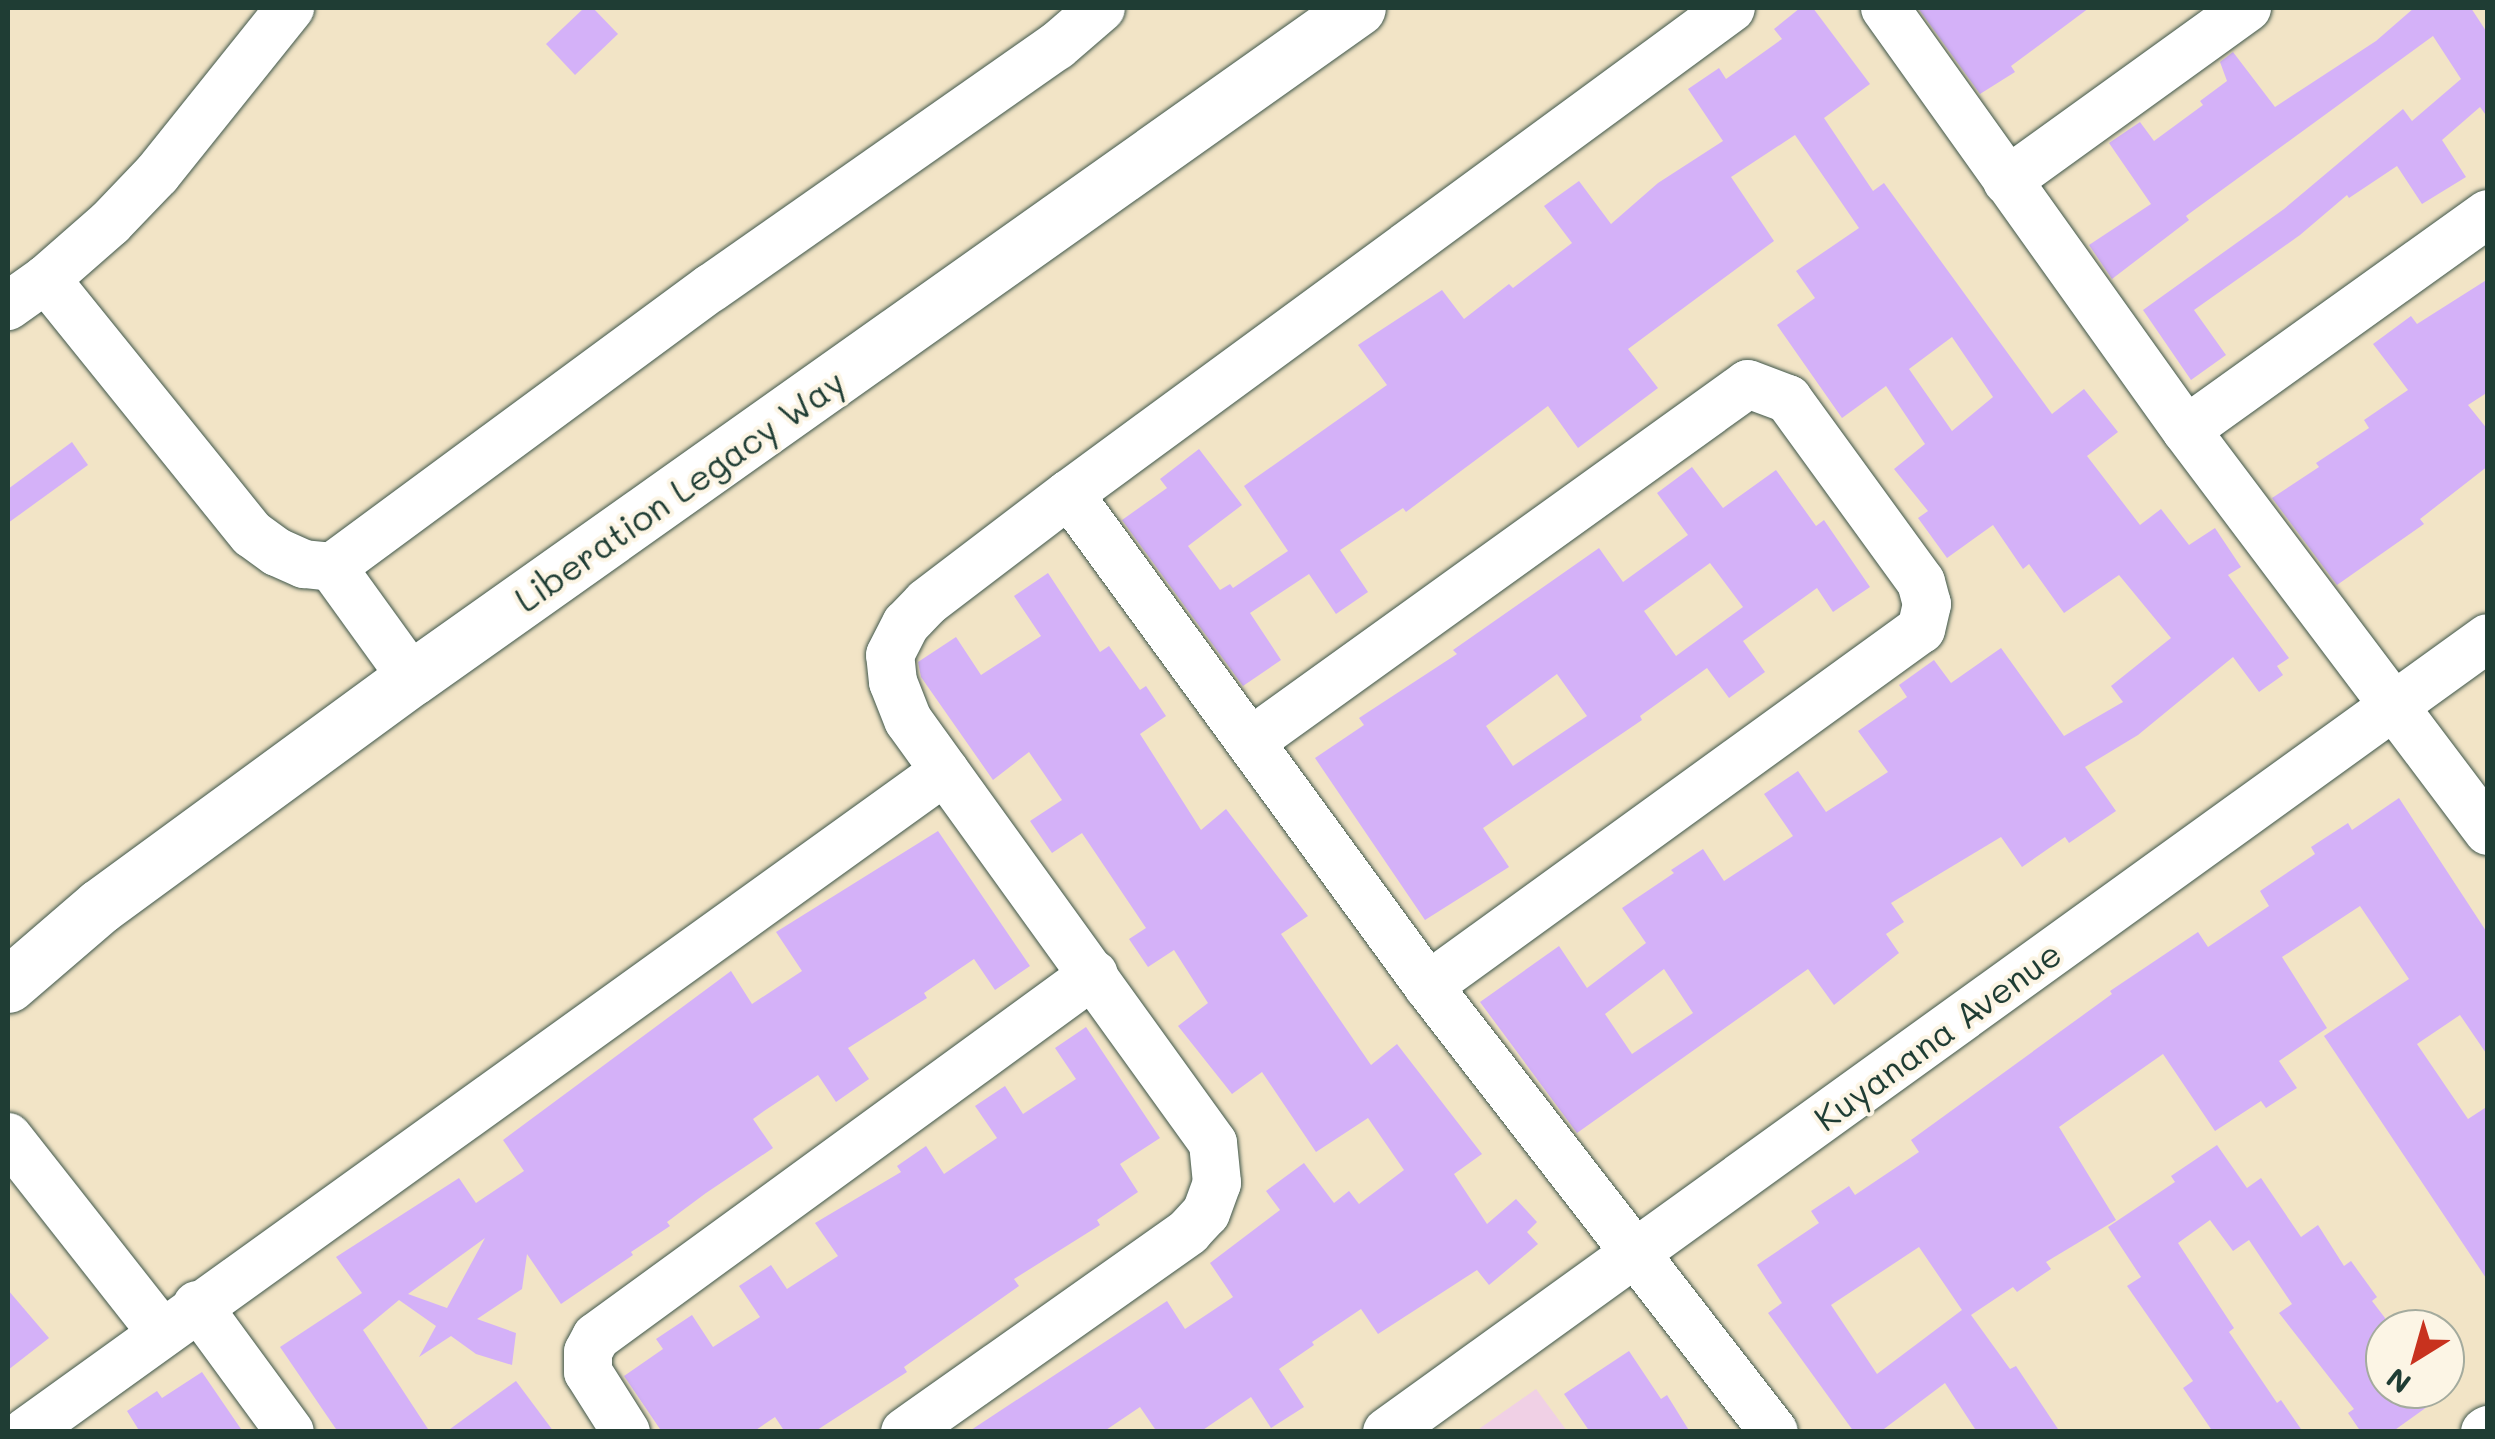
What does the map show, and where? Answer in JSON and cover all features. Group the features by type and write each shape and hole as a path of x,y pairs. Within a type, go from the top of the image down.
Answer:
{"main road":[{"name":"Liberation Legacy Way","path":"8,985 100,906 412,678 1358,8"}],"street":[{"path":"8,306 46,279 157,174 290,8"},
{"path":"332,568 711,288 1057,46 1101,8"},
{"path":"905,1432 1188,1232 1206,1213 1217,1183 1213,1142 908,720 893,682 890,654 906,624 927,602 1070,494 1731,8"},
{"path":"1886,8 2186,430 2488,830"},
{"path":"2008,181 2247,8"},
{"path":"2186,430 2488,214"},
{"path":"46,279 252,534 277,552 332,568 412,678"},
{"path":"1250,742 1748,384 1788,400 1921,582 1927,604 1921,629 1428,986"},
{"path":"1070,494 1428,986 1632,1254 1774,1432"},
{"name":"Kuyanana Avenue","path":"1387,1432 2488,638"},
{"path":"26,1432 945,771"},
{"path":"626,1432 588,1372 588,1352 596,1337 1094,974"},
{"path":"8,1138 290,1432"}],"shaded area":[{"path":"1536,1389 1567,1431 1476,1431"}],"building":[{"path":"584,8 593,8 618,34 575,75 546,44"},
{"path":"1800,8 1813,8 1870,84 1824,118 1873,191 1884,183 2052,414 2084,389 2118,432 2087,456 2140,525 2161,509 2189,545 2215,528 2241,567 2228,575 2289,658 2277,666 2283,675 2259,692 2233,657 2138,735 2085,767 2116,811 2069,843 2065,837 2022,867 2001,837 1891,903 1904,922 1886,934 1899,953 1834,1005 1808,969 1577,1133 1480,1002 1559,946 1587,988 1646,943 1622,908 1674,873 1671,870 1703,849 1724,881 1793,836 1764,794 1798,771 1826,812 1888,772 1858,731 1907,697 1899,685 1934,660 1951,683 2001,648 2064,736 2123,702 2111,686 2171,638 2119,575 2064,613 2029,564 2023,569 1993,525 1947,558 1918,518 1928,511 1894,469 1925,444 1886,386 1842,418 1777,325 1815,298 1796,271 1859,228 1795,135 1731,177 1774,241 1628,349 1658,388 1578,448 1548,406 1406,512 1403,508 1340,550 1368,592 1336,614 1309,574 1250,613 1281,660 1243,686 1122,520 1167,488 1160,479 1199,449 1242,505 1188,546 1220,590 1230,584 1233,588 1288,551 1244,486 1387,385 1358,345 1442,290 1464,319 1509,284 1513,288 1572,243 1544,206 1579,181 1611,224 1658,183 1723,141 1688,89 1719,68 1726,79 1782,39 1774,29","holes":["1952,337 1993,397 1952,431 1909,369","1664,969 1693,1013 1632,1054 1605,1014"]},
{"path":"1918,8 2089,8 2011,66 2015,72 1980,94"},
{"path":"2414,8 2471,8 2488,34 2488,118 2480,107 2442,140 2466,177 2422,204 2397,166 2349,198 2347,195 2300,235 2194,310 2226,355 2191,380 2143,310 2284,209 2403,109 2412,121 2461,79 2433,36 2186,216 2189,220 2112,279 2089,245 2151,204 2109,143 2140,122 2154,141 2203,105 2200,101 2227,81 2220,62 2233,52 2275,107 2376,41"},
{"path":"2488,279 2488,392 2468,405 2488,430 2488,466 2420,519 2424,524 2337,585 2272,498 2369,428 2364,420 2408,390 2373,344 2411,316 2417,324"},
{"path":"72,442 88,465 8,523 8,489"},
{"path":"1692,467 1723,508 1776,470 1816,526 1824,520 1870,587 1833,612 1817,588 1743,641 1765,672 1729,698 1707,668 1640,716 1642,720 1483,828 1509,867 1425,920 1315,758 1364,725 1359,718 1457,654 1453,650 1599,548 1623,582 1688,535 1657,493","holes":["1710,563 1743,607 1676,656 1644,611","1557,674 1587,716 1513,766 1486,726"]},
{"path":"1048,573 1100,652 1109,646 1140,690 1146,686 1166,716 1140,734 1201,830 1226,809 1308,916 1281,934 1371,1065 1397,1044 1482,1154 1454,1174 1487,1224 1516,1199 1537,1222 1527,1232 1538,1244 1489,1285 1477,1270 1378,1334 1361,1309 1312,1342 1314,1345 1279,1369 1304,1407 1271,1428 1251,1397 1200,1432 1157,1432 1140,1407 1103,1432 968,1432 1167,1301 1185,1329 1233,1297 1210,1263 1280,1210 1266,1191 1304,1163 1334,1203 1349,1191 1359,1204 1404,1170 1368,1118 1316,1152 1262,1072 1232,1094 1178,1026 1208,1003 1174,950 1148,967 1129,939 1146,928 1082,833 1052,853 1030,821 1062,800 1029,752 993,780 921,677 918,662 956,637 981,675 1041,636 1014,596"},
{"path":"2399,798 2488,934 2488,1056 2460,1015 2417,1044 2468,1119 2488,1106 2488,1281 2324,1036 2409,979 2360,906 2282,957 2327,1028 2279,1061 2297,1088 2266,1108 2261,1101 2215,1131 2163,1054 2059,1127 2116,1220 2046,1262 2051,1269 2017,1292 2013,1287 1971,1315 2010,1369 2016,1366 2060,1432 1977,1432 1945,1383 1880,1432 1854,1432 1768,1313 1782,1303 1757,1265 1819,1223 1811,1211 1849,1186 1855,1195 1919,1152 1911,1140 2112,994 2110,991 2198,932 2208,947 2269,906 2260,891 2315,854 2311,847 2348,823 2352,830","holes":["1919,1247 1962,1310 1877,1374 1831,1305"]},
{"path":"938,831 1030,966 995,990 974,959 924,993 927,998 848,1048 869,1079 836,1102 818,1075 753,1119 773,1148 706,1193 667,1222 670,1226 631,1252 633,1255 561,1304 527,1254 522,1289 477,1319 516,1333 512,1365 476,1354 451,1336 419,1357 436,1326 399,1300 363,1330 430,1432 338,1432 280,1347 362,1293 336,1257 459,1178 476,1203 524,1171 503,1140 731,971 752,1004 802,971 776,932","holes":["485,1238 447,1308 408,1294"]},
{"path":"1086,1027 1160,1138 1120,1164 1138,1192 1097,1220 1100,1225 1014,1279 1019,1286 904,1367 907,1372 814,1432 785,1432 775,1417 753,1432 662,1432 624,1376 663,1349 656,1339 692,1315 713,1347 760,1317 739,1286 771,1265 787,1289 838,1256 815,1223 901,1172 897,1166 926,1146 944,1174 997,1138 975,1106 1005,1086 1023,1114 1076,1079 1055,1048"},
{"path":"2217,1145 2247,1188 2261,1178 2301,1237 2318,1225 2344,1266 2351,1261 2377,1297 2372,1301 2378,1309 2365,1309 2365,1409 2424,1409 2392,1432 2361,1432 2348,1413 2354,1409 2279,1313 2292,1304 2249,1240 2233,1251 2210,1220 2178,1243 2234,1328 2229,1332 2277,1403 2281,1400 2303,1432 2213,1432 2183,1388 2193,1381 2127,1286 2141,1277 2108,1227 2175,1182 2171,1176"},
{"path":"8,1290 49,1338 8,1370"},
{"path":"1629,1351 1661,1399 1667,1395 1690,1432 1590,1432 1564,1394"},
{"path":"202,1372 243,1432 140,1432 127,1411 157,1391 162,1398"},
{"path":"516,1381 554,1432 446,1432"}]}
